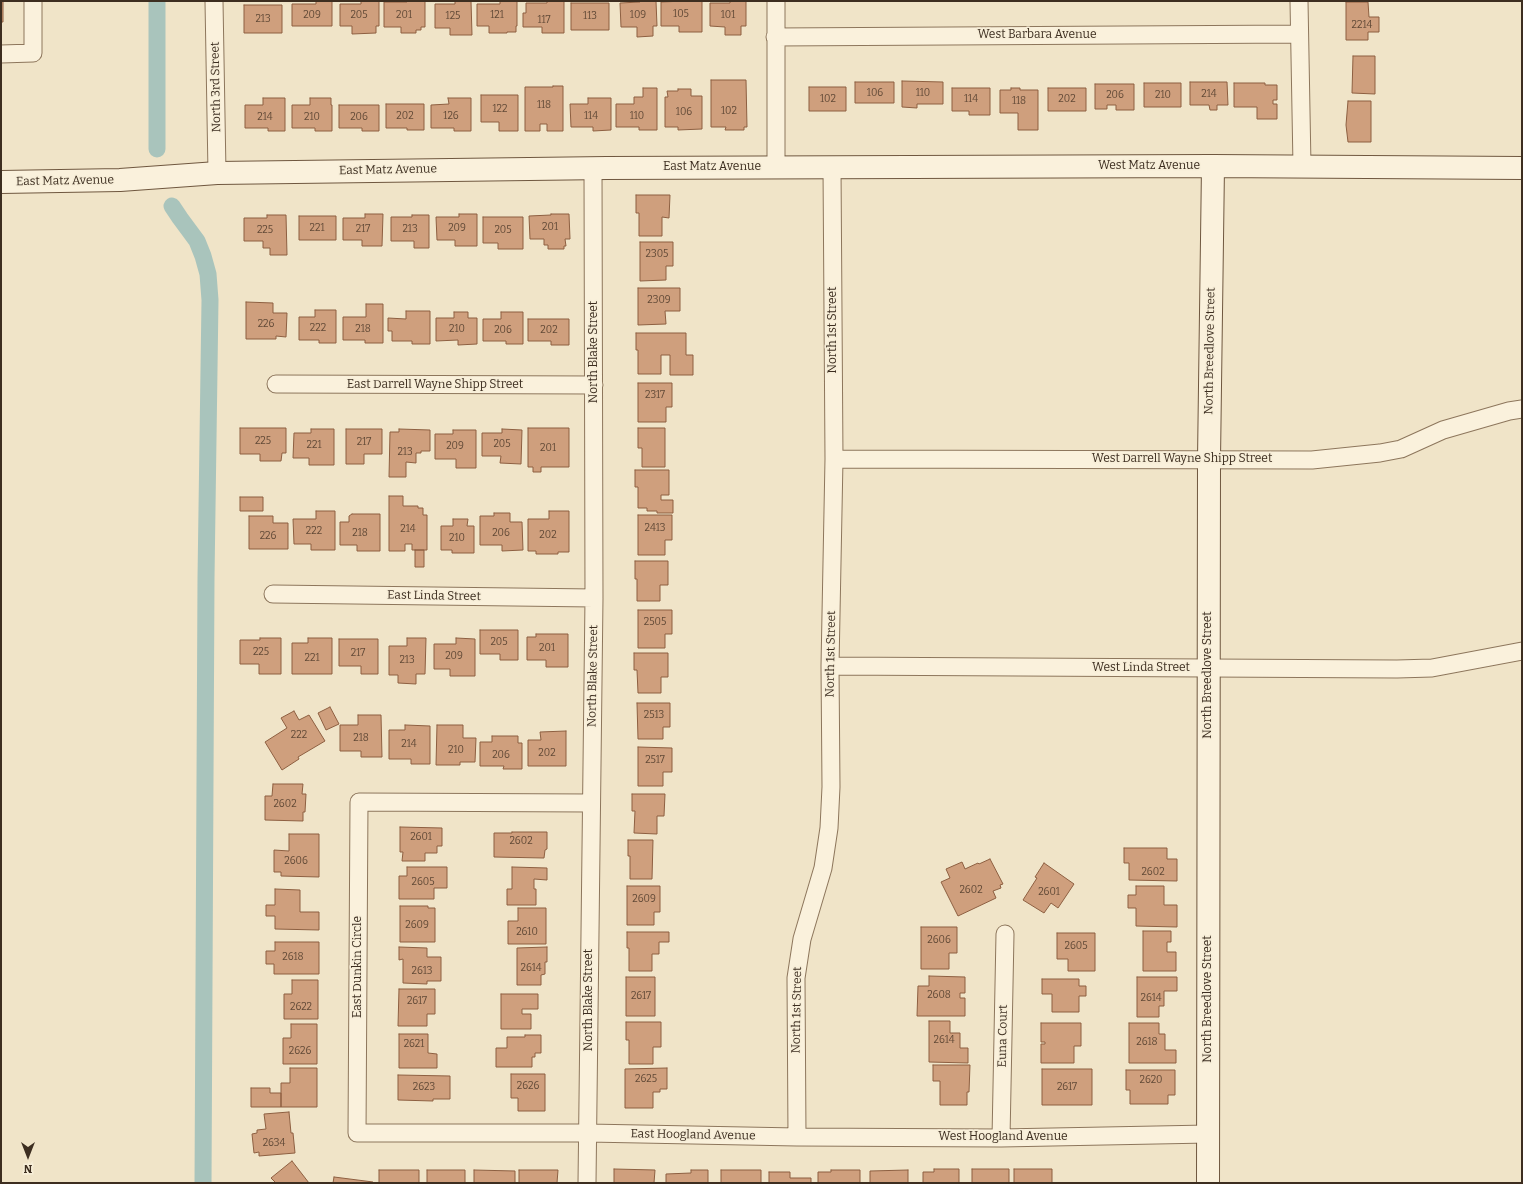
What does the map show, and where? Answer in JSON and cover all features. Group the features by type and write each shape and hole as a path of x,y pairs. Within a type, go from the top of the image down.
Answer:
{"street":[{"path":"1,54 33,53 33,1"},
{"name":"North 3rd Street","path":"214,1 217,173"},
{"path":"776,1 776,167"},
{"path":"1299,1 1302,166"},
{"name":"West Barbara Avenue","path":"776,37 1300,34"},
{"name":"North Breedlove Street","path":"1208,1183 1209,460 1213,166"},
{"name":"West Matz Avenue","path":"776,167 1302,166 1522,168"},
{"name":"East Matz Avenue","path":"1,182 120,180 217,173 776,167"},
{"name":"North 1st Street","path":"797,1137 796,978 802,940 823,868 829,828 831,787 830,666 834,459 832,167"},
{"name":"North Blake Street","path":"587,1183 594,598 593,168"},
{"name":"East Darrell Wayne Shipp Street","path":"276,384 594,385"},
{"name":"West Darrell Wayne Shipp Street","path":"834,459 1312,460 1380,453 1401,449 1443,430 1509,411 1522,409"},
{"name":"East Linda Street","path":"273,594 594,598"},
{"name":"West Linda Street","path":"830,666 1397,669 1432,668 1522,652"},
{"name":"East Dunkin Circle","path":"588,1133 358,1133 359,810 360,802 591,803"},
{"name":"Euna Court","path":"1001,1138 1004,934"},
{"name":"East Hoogland Avenue","path":"588,1133 797,1137"},
{"name":"West Hoogland Avenue","path":"797,1137 1001,1138 1208,1134"}],"building":[{"path":"1,1 3,1 3,22 1,22"},
{"path":"316,1 332,1 332,26 292,26 292,4 316,4"},
{"path":"361,1 379,1 379,26 376,26 376,33 352,34 352,26 340,26 340,4 361,4"},
{"path":"425,1 425,27 421,27 421,30 416,30 416,33 401,33 401,27 384,27 384,2"},
{"path":"455,1 471,1 472,35 450,35 450,28 435,28 435,4 455,4"},
{"path":"500,1 517,1 516,32 489,33 489,26 477,26 477,4 500,4"},
{"path":"547,1 564,1 564,33 542,33 542,27 523,27 523,13 526,13 526,3 547,3"},
{"path":"656,1 657,26 653,26 653,36 637,37 637,27 621,27 620,3"},
{"path":"702,1 702,32 679,32 679,26 661,26 661,2"},
{"path":"730,1 746,1 746,26 741,26 741,35 725,35 725,27 710,26 710,3 730,3"},
{"path":"1346,2 1368,2 1369,17 1379,17 1379,32 1368,32 1368,40 1346,40"},
{"path":"571,3 609,3 609,30 571,30"},
{"path":"244,5 282,5 282,33 244,33"},
{"path":"1353,56 1375,56 1375,94 1352,93"},
{"path":"711,80 746,80 747,127 744,127 744,130 725,130 726,127 711,127"},
{"path":"902,81 943,82 943,104 917,104 917,108 902,107"},
{"path":"855,82 894,82 894,103 855,103"},
{"path":"1190,82 1227,82 1228,105 1217,105 1217,110 1210,110 1209,105 1190,105"},
{"path":"1144,83 1181,83 1181,107 1144,107"},
{"path":"1234,83 1265,83 1265,85 1277,85 1277,100 1273,100 1273,104 1277,104 1277,119 1257,119 1257,107 1234,107"},
{"path":"1095,84 1134,84 1134,110 1116,110 1116,105 1107,105 1107,109 1095,109"},
{"path":"563,86 563,131 547,131 547,124 540,124 540,131 525,131 525,87"},
{"path":"809,87 846,87 846,111 809,111"},
{"path":"643,88 657,88 657,130 639,130 639,127 616,127 616,104 634,104 634,97 643,97"},
{"path":"952,88 990,88 990,115 969,115 969,111 952,111"},
{"path":"1011,88 1020,88 1020,90 1038,90 1038,130 1018,130 1018,113 1000,113 1000,90 1011,90"},
{"path":"1048,88 1086,88 1086,111 1048,111"},
{"path":"678,89 691,89 691,96 702,96 702,129 678,130 678,127 665,127 665,97 668,97 667,91 678,91"},
{"path":"481,95 518,95 518,131 499,131 499,122 481,122"},
{"path":"263,98 285,98 285,131 268,131 268,128 245,128 245,105 263,105"},
{"path":"310,98 331,98 332,131 315,131 315,128 292,128 292,105 310,105"},
{"path":"448,98 471,98 471,131 454,131 454,128 431,128 431,105 449,104"},
{"path":"588,98 611,98 611,130 593,131 593,127 571,127 570,104 588,104"},
{"path":"1348,101 1371,101 1371,142 1348,142 1346,125"},
{"path":"386,104 424,104 424,130 386,128"},
{"path":"339,105 379,105 379,131 362,131 362,128 339,128"},
{"path":"636,195 670,195 669,218 662,217 662,236 639,236 639,213 636,213"},
{"path":"365,214 383,214 382,246 362,246 362,240 343,240 343,218 365,218"},
{"path":"459,214 477,214 477,246 455,246 455,240 437,240 436,217 459,217"},
{"path":"569,214 570,239 565,239 566,246 564,246 564,249 548,249 548,245 544,245 544,239 530,239 529,216"},
{"path":"267,215 286,215 287,255 270,255 270,248 263,248 263,241 244,241 244,218 267,218"},
{"path":"412,215 429,215 429,248 414,248 414,241 391,241 391,217 412,217"},
{"path":"299,216 336,216 336,240 299,240"},
{"path":"483,217 523,217 523,249 498,249 498,243 483,243"},
{"path":"640,242 673,242 673,266 666,266 666,280 640,281"},
{"path":"638,288 680,288 680,311 665,311 666,324 638,325"},
{"path":"246,302 273,303 273,313 287,313 286,337 276,336 276,339 246,339"},
{"path":"366,304 383,304 383,343 365,343 365,340 343,340 343,317 366,317"},
{"path":"315,310 336,310 336,343 319,343 319,340 299,340 299,317 315,317"},
{"path":"406,311 430,311 430,344 412,344 412,341 392,341 392,331 388,331 388,318 406,319"},
{"path":"454,312 468,312 468,318 477,318 477,344 458,345 458,340 436,341 436,318 454,318"},
{"path":"501,312 523,312 523,344 506,344 506,341 483,341 483,319 501,319"},
{"path":"528,319 569,319 569,345 551,345 551,341 528,341"},
{"path":"636,333 686,333 686,355 693,355 693,375 670,375 670,355 661,355 661,374 638,374"},
{"path":"638,383 672,383 672,407 666,407 666,422 638,422"},
{"path":"240,428 286,428 286,453 282,453 281,461 260,461 260,454 240,454"},
{"path":"528,428 569,428 569,467 541,467 541,472 533,472 533,467 528,467"},
{"path":"638,428 665,428 665,467 642,467 642,448 638,448"},
{"path":"311,429 334,429 334,465 309,465 309,458 293,458 294,433 311,433"},
{"path":"346,429 382,429 382,454 364,454 364,464 346,464"},
{"path":"399,429 430,430 430,451 421,451 421,453 416,453 416,463 406,462 406,477 389,477 390,432 399,432"},
{"path":"502,429 522,430 521,464 500,463 501,456 482,456 482,433 502,433"},
{"path":"453,430 476,430 476,468 456,468 456,459 435,459 435,434 453,434"},
{"path":"635,470 669,470 669,495 661,495 661,500 673,500 673,513 657,513 657,511 647,511 647,508 638,508 638,487 635,487"},
{"path":"389,496 403,496 403,506 418,506 418,508 423,508 423,515 427,515 427,550 412,550 412,544 405,544 405,551 389,551"},
{"path":"240,497 263,497 263,511 240,511"},
{"path":"316,511 335,511 335,550 311,550 311,544 294,544 293,519 316,519"},
{"path":"549,511 569,511 569,552 558,552 558,554 536,554 536,551 528,551 528,519 549,519"},
{"path":"494,513 510,513 510,522 522,522 523,550 502,551 502,545 480,545 480,516 494,516"},
{"path":"352,514 380,514 380,551 357,551 357,545 340,545 340,522 349,522 349,516"},
{"path":"638,515 672,515 672,540 665,540 665,555 638,555"},
{"path":"249,516 273,516 273,523 288,523 288,549 249,549"},
{"path":"453,519 468,519 467,526 474,526 474,553 452,553 452,550 441,550 441,526 453,526"},
{"path":"415,550 424,550 424,567 415,567"},
{"path":"635,561 668,561 668,585 660,585 660,601 637,601"},
{"path":"638,610 672,610 672,634 665,634 665,648 638,648"},
{"path":"480,630 518,630 518,660 500,660 500,654 480,654"},
{"path":"536,634 568,634 568,667 546,667 546,660 527,660 527,637 536,637"},
{"path":"260,638 281,638 281,674 259,674 259,664 240,664 240,640 260,640"},
{"path":"308,638 332,638 332,674 292,674 292,643 308,643"},
{"path":"407,638 426,638 425,674 416,674 416,684 398,683 398,675 389,675 389,646 407,646"},
{"path":"456,638 475,639 475,676 450,676 450,669 434,669 434,644 456,644"},
{"path":"339,639 378,639 378,674 361,674 361,666 339,666"},
{"path":"634,653 668,653 668,677 661,677 661,693 638,693 637,670 634,670"},
{"path":"637,703 670,703 670,727 663,727 663,739 638,739"},
{"path":"330,707 339,724 326,730 318,713"},
{"path":"294,711 299,720 309,715 325,741 298,757 299,759 282,770 265,742 287,728 281,718"},
{"path":"358,715 381,715 382,757 361,757 361,751 340,751 340,725 358,725"},
{"path":"405,725 430,726 430,764 411,764 411,759 389,759 389,730 405,730"},
{"path":"437,725 463,725 463,738 476,738 475,762 460,762 460,765 436,765"},
{"path":"566,731 566,766 528,766 528,740 541,740 540,732"},
{"path":"492,736 518,736 518,743 522,743 522,769 503,769 504,766 480,766 480,742 492,742"},
{"path":"638,747 672,748 672,772 663,772 663,786 638,786"},
{"path":"273,784 303,784 302,794 306,794 303,821 265,820 265,796 272,796"},
{"path":"632,794 665,794 664,816 657,816 657,834 634,833 635,811 632,811"},
{"path":"400,827 442,828 442,846 437,846 437,853 425,853 425,861 402,861 403,852 400,852"},
{"path":"547,832 547,849 545,850 544,858 494,857 494,833"},
{"path":"289,834 319,834 319,877 281,876 281,872 274,872 274,850 289,851"},
{"path":"628,840 653,840 652,879 630,879"},
{"path":"1124,848 1167,848 1167,859 1177,859 1177,881 1129,880 1129,863 1124,863"},
{"path":"990,859 1003,884 1000,885 1001,888 993,891 996,898 958,916 941,882 950,878 946,869 962,862 965,869"},
{"path":"1044,863 1074,884 1058,908 1051,903 1044,913 1023,900 1037,878 1035,877"},
{"path":"407,867 447,867 447,888 434,888 434,899 399,899 399,876 407,876"},
{"path":"512,867 547,868 547,880 534,879 534,889 536,889 536,905 507,905 507,889 512,889"},
{"path":"627,886 660,886 660,912 654,912 654,925 627,925"},
{"path":"1136,886 1164,886 1164,905 1177,905 1177,927 1136,926 1136,908 1128,908 1128,895 1136,895"},
{"path":"275,889 300,890 300,912 319,912 319,930 275,929 275,916 266,916 266,905 275,905"},
{"path":"400,906 428,906 428,908 435,908 435,942 400,942"},
{"path":"518,908 546,908 546,944 508,944 508,921 518,921"},
{"path":"921,927 957,927 957,953 949,953 949,969 921,969"},
{"path":"1143,931 1171,931 1171,942 1167,942 1167,952 1176,952 1176,971 1143,971"},
{"path":"627,932 669,932 669,942 659,942 659,954 652,954 652,971 629,971"},
{"path":"1057,933 1095,933 1095,971 1068,971 1068,959 1057,959"},
{"path":"275,942 319,942 319,974 274,974 274,964 266,964 266,951 275,951"},
{"path":"399,947 427,948 427,957 441,957 441,981 427,981 427,984 403,983 403,959 399,960"},
{"path":"547,947 547,962 545,962 545,974 541,975 541,985 517,985 517,948"},
{"path":"929,976 965,977 965,993 960,993 960,998 965,998 965,1016 917,1016 918,986 929,986"},
{"path":"626,977 655,977 655,1016 626,1016"},
{"path":"1137,977 1177,977 1177,991 1164,991 1164,1006 1159,1006 1159,1017 1137,1017"},
{"path":"1042,979 1079,979 1079,986 1086,986 1086,996 1079,996 1079,1012 1052,1012 1052,994 1042,994"},
{"path":"292,980 318,980 318,1019 284,1019 284,994 292,994"},
{"path":"399,989 435,989 435,1014 427,1014 427,1026 398,1026"},
{"path":"501,994 538,994 538,1009 522,1009 522,1014 531,1014 531,1029 501,1029"},
{"path":"929,1021 950,1021 950,1033 960,1033 960,1048 968,1048 968,1063 929,1062"},
{"path":"626,1022 661,1022 661,1047 653,1047 653,1064 629,1064 629,1040 626,1040"},
{"path":"1041,1023 1081,1023 1081,1046 1074,1046 1074,1063 1041,1063 1041,1044 1045,1044 1045,1042 1041,1042"},
{"path":"1129,1023 1159,1023 1159,1034 1165,1034 1165,1050 1176,1050 1176,1063 1129,1063"},
{"path":"291,1024 317,1024 317,1064 283,1064 283,1038 291,1038"},
{"path":"399,1034 428,1034 428,1053 437,1054 437,1068 399,1068"},
{"path":"525,1035 541,1035 541,1053 535,1053 535,1057 532,1057 532,1067 496,1067 496,1048 507,1048 507,1037 525,1037"},
{"path":"933,1065 970,1065 967,1105 940,1105 940,1081 933,1081"},
{"path":"290,1068 317,1068 317,1107 281,1107 281,1083 290,1083"},
{"path":"667,1068 667,1089 660,1089 660,1092 653,1092 653,1108 625,1108 625,1069"},
{"path":"1042,1069 1092,1069 1092,1105 1042,1105"},
{"path":"1126,1070 1175,1070 1175,1095 1168,1095 1168,1104 1130,1104 1130,1090 1126,1090"},
{"path":"511,1074 545,1074 545,1111 518,1111 518,1098 511,1098"},
{"path":"398,1075 450,1076 450,1099 433,1099 433,1101 398,1100"},
{"path":"251,1088 270,1088 270,1093 281,1093 281,1107 251,1107"},
{"path":"289,1112 295,1153 259,1156 259,1152 254,1153 252,1134 257,1133 257,1130 266,1129 264,1114"},
{"path":"292,1161 309,1183 276,1183 271,1178"},
{"path":"614,1169 655,1170 654,1183 614,1183"},
{"path":"934,1169 959,1169 959,1183 923,1183 923,1172 934,1172"},
{"path":"972,1169 1009,1169 1009,1183 972,1183"},
{"path":"1014,1169 1052,1169 1052,1183 1014,1183"},
{"path":"379,1170 419,1170 419,1183 379,1183"},
{"path":"427,1170 465,1170 465,1183 427,1183"},
{"path":"474,1170 515,1171 515,1183 474,1183"},
{"path":"519,1170 558,1170 557,1183 519,1183"},
{"path":"691,1170 708,1170 708,1183 666,1183 666,1174 691,1173"},
{"path":"721,1170 761,1170 761,1183 721,1183"},
{"path":"831,1170 860,1170 860,1183 818,1183 818,1172 831,1172"},
{"path":"908,1170 908,1183 870,1183 870,1171"},
{"path":"769,1172 790,1172 790,1178 811,1178 811,1183 769,1183"},
{"path":"334,1177 373,1182 373,1183 333,1183"}],"waterway":[{"path":"157,1 157,149"},
{"path":"172,206 197,241 208,274 210,300 206,578 203,1183"}]}
